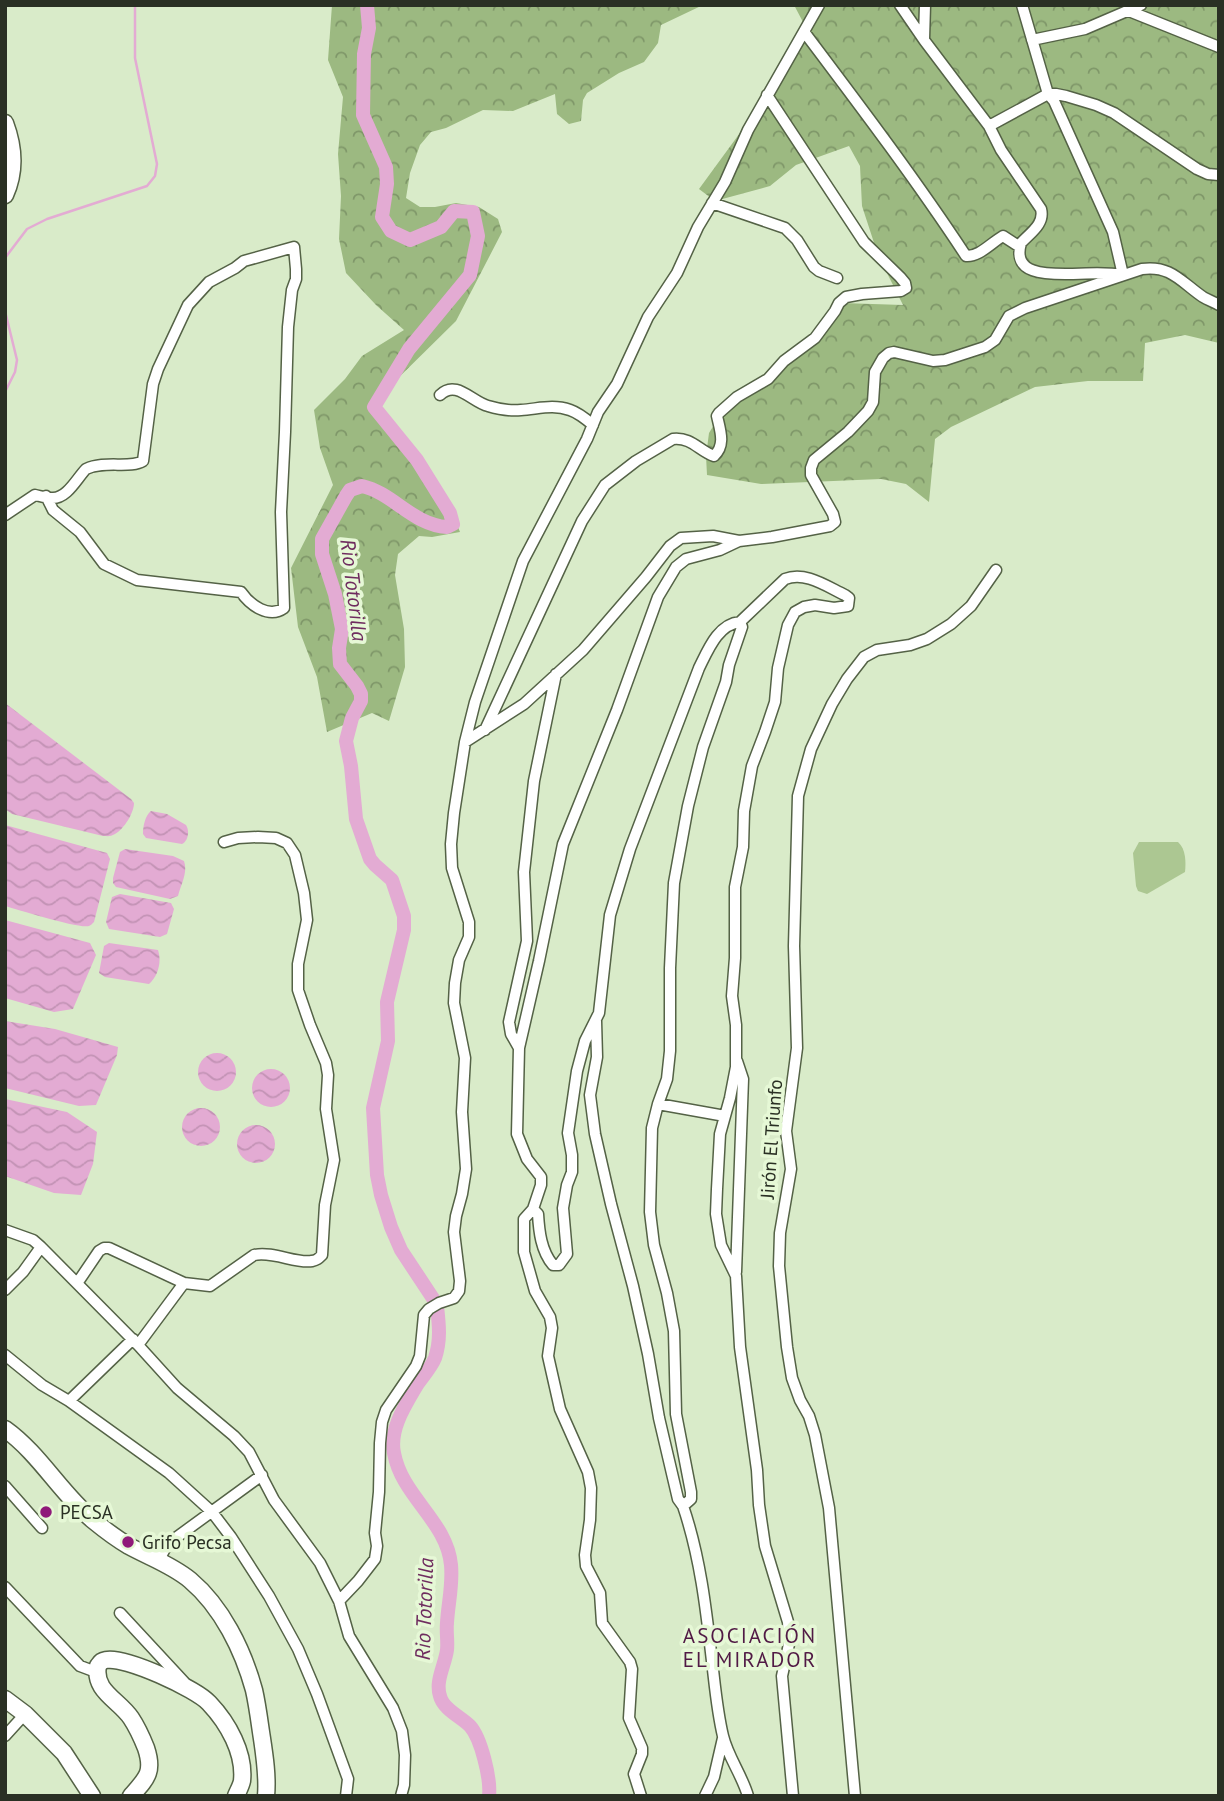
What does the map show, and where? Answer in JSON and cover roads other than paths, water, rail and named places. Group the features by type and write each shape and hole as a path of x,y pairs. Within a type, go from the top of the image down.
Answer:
{"highway":[{"path":"5,123 12,142 13,161 11,179 5,195"},
{"path":"5,1429 19,1438 94,1521 127,1545 159,1560 190,1580 211,1603 232,1634 248,1671 264,1748 266,1796"},
{"path":"131,1796 148,1774 151,1765 143,1741 130,1717 98,1682 96,1672 101,1662 115,1660 153,1672 209,1702 226,1726 241,1759 242,1782 235,1796"},
{"path":"5,1699 25,1714 64,1753 92,1796"}],"street":[{"path":"339,1601 375,1559 380,1443 386,1410 420,1356 424,1315 439,1303 454,1298 459,1291 454,1232 466,1169 462,1112 464,1058 454,1003 459,960 469,937 469,922 452,868 451,844 465,742 490,654 523,561 598,412 617,384 648,317 677,273 748,130 819,5"},
{"path":"900,5 989,126 1001,150 1041,209 1040,222 1020,247 1023,262 1030,270 1047,274 1123,275"},
{"path":"924,40 925,5"},
{"path":"1022,5 1048,94 1054,101 1113,232 1123,275"},
{"path":"1032,40 1085,29 1142,5"},
{"path":"1129,11 1219,47"},
{"path":"805,33 867,115 966,256 975,256 1003,236 1020,247"},
{"path":"989,126 1048,94 1066,96 1114,113 1197,169 1219,175"},
{"path":"485,730 582,521 605,485 636,461 673,439 689,440 714,456 719,452 722,442 717,416 719,413 737,397 768,379 784,361 815,338 839,303 846,297 862,293 901,291 905,288 900,277 864,242 767,95"},
{"path":"712,203 785,228 797,240 814,267 836,278"},
{"path":"5,515 31,496 35,495 46,496 54,498 62,495 86,468 91,466 137,464 143,461 153,384 188,305 209,282 244,261 293,247 296,279 292,290 288,327 281,512 284,608 275,612 260,610 245,600 241,592 137,580 104,564 80,532 53,510 46,496"},
{"path":"465,742 524,704 583,650 670,546 681,538 713,536 739,541 824,528 835,522 810,468 814,460 865,416 873,402 875,372 889,353 900,352 933,361 945,360 985,347 995,340 1009,316 1038,303 1154,267 1165,270 1219,305"},
{"path":"440,395 449,390 458,390 488,406 519,410 549,406 560,408 579,414 593,425"},
{"path":"641,1796 634,1774 642,1748 629,1718 632,1669 630,1662 602,1623 600,1593 586,1566 591,1488 583,1461 560,1409 548,1356 552,1328 550,1317 536,1291 524,1252 524,1219 533,1209 541,1177 527,1159 517,1135 519,1048 563,844 659,597 676,566 686,559 720,550 739,541"},
{"name":"Jirón El Triunfo","path":"855,1796 829,1508 815,1435 792,1378 779,1266 780,1233 791,1169 786,1131 797,1048 794,946 798,796 811,749 832,704 864,657 877,650 910,645 927,639 951,624 971,606 996,570"},
{"path":"533,1209 538,1214 540,1235 548,1259 552,1265 559,1265 567,1254 563,1208 572,1172 568,1133 585,1041 599,1013 610,915 630,849 699,668 713,641 727,626 740,622 785,579 793,576 806,577 849,598 848,606 804,607 795,612 788,625 778,668 775,702 752,766 744,811 743,847 735,887 732,996 736,1025 736,1067 720,1134 716,1214 722,1245 736,1276"},
{"path":"683,1506 691,1499 691,1492 676,1414 674,1331 654,1245 650,1212 652,1128 667,1079 670,1051 674,883 688,806 742,627 740,622"},
{"path":"519,1048 511,1034 509,1022 527,942 524,872 534,781 556,674"},
{"path":"78,1282 99,1251 104,1248 184,1283 210,1286 254,1255 310,1262 322,1255 325,1205 334,1160 326,1109 326,1063 298,990 298,964 307,920 295,855 287,843 276,838 238,838 224,842"},
{"path":"596,1021 597,1057 590,1095 595,1134 633,1286 666,1449 678,1499 690,1527 701,1577 723,1738 748,1796"},
{"path":"735,1055 743,1079 736,1276 740,1346 758,1471 759,1505 765,1546 788,1622 789,1644 782,1676 793,1796"},
{"path":"658,1104 725,1116"},
{"path":"5,1230 33,1240 41,1247 78,1282 177,1388 249,1452 274,1500 320,1563 339,1601 349,1636 393,1708 402,1731 405,1755 401,1796"},
{"path":"5,1290 23,1272 41,1247"},
{"path":"69,1401 135,1342 184,1283"},
{"path":"5,1355 42,1385 69,1401 169,1473 212,1512 248,1560 298,1650 348,1779 346,1796"},
{"path":"159,1560 166,1547 177,1537 262,1475"},
{"path":"5,1486 42,1528"},
{"path":"5,1587 80,1666 96,1672"},
{"path":"120,1613 191,1690"},
{"path":"5,1736 25,1714"},
{"path":"705,1796 714,1777 723,1738"}],"water":[{"path":"5,703 131,799 134,803 132,811 118,832 112,836 103,836 12,814 5,809"},
{"path":"151,811 167,814 186,825 188,833 184,843 146,838 143,834 144,825"},
{"path":"5,825 107,853 110,859 92,924 74,925 5,906"},
{"path":"125,849 173,856 184,861 185,874 178,896 170,899 116,887 113,878 120,852"},
{"path":"120,894 171,903 174,909 167,934 160,937 109,929 106,922 112,897"},
{"path":"5,920 90,943 96,955 73,1009 54,1012 5,998"},
{"path":"109,943 158,950 159,964 152,981 149,984 105,977 99,973 104,946"},
{"path":"5,1021 55,1029 118,1047 96,1105 79,1106 5,1088"},
{"path":"217,1053 231,1058 236,1072 231,1086 217,1091 203,1086 198,1072 203,1058"},
{"path":"271,1069 285,1074 290,1088 285,1102 271,1107 257,1102 252,1088 257,1074"},
{"path":"5,1099 67,1112 97,1132 93,1164 81,1195 54,1193 5,1176"},
{"path":"201,1108 215,1113 220,1127 215,1141 201,1146 187,1141 182,1127 187,1113"},
{"path":"256,1125 270,1130 275,1144 270,1158 256,1163 242,1158 237,1144 242,1130"}],"waterway":[{"path":"5,258 27,229 47,219 147,186 155,176 157,164 135,58 135,5"},
{"name":"Rio Totorilla","path":"367,5 369,28 364,54 363,115 386,167 387,184 382,217 391,231 410,240 441,227 454,211 473,212 478,236 470,275 409,349 374,407 417,460 450,513 453,524 447,527 424,521 384,495 362,486 350,490 322,539 322,554 335,594 342,629 340,664 361,694 361,701 352,718 346,741 356,819 370,859 392,880 404,916 404,930 387,1002 388,1041 373,1108 377,1175 391,1227 401,1250 436,1303"},
{"path":"5,311 17,360 15,372 5,392"},
{"name":"Rio Totorilla","path":"437,1306 439,1338 435,1358 408,1400 396,1426 393,1444 399,1469 406,1483 442,1535 448,1549 451,1587 446,1656 439,1679 439,1690 445,1705 470,1726 478,1740 487,1770 489,1796"}],"place":[{"name":"PECSA","path":"46,1512"},
{"name":"Grifo Pecsa","path":"128,1542"}],"district":[{"name":"ASOCIACIÓN EL MIRADOR","path":"750,1647"}]}
